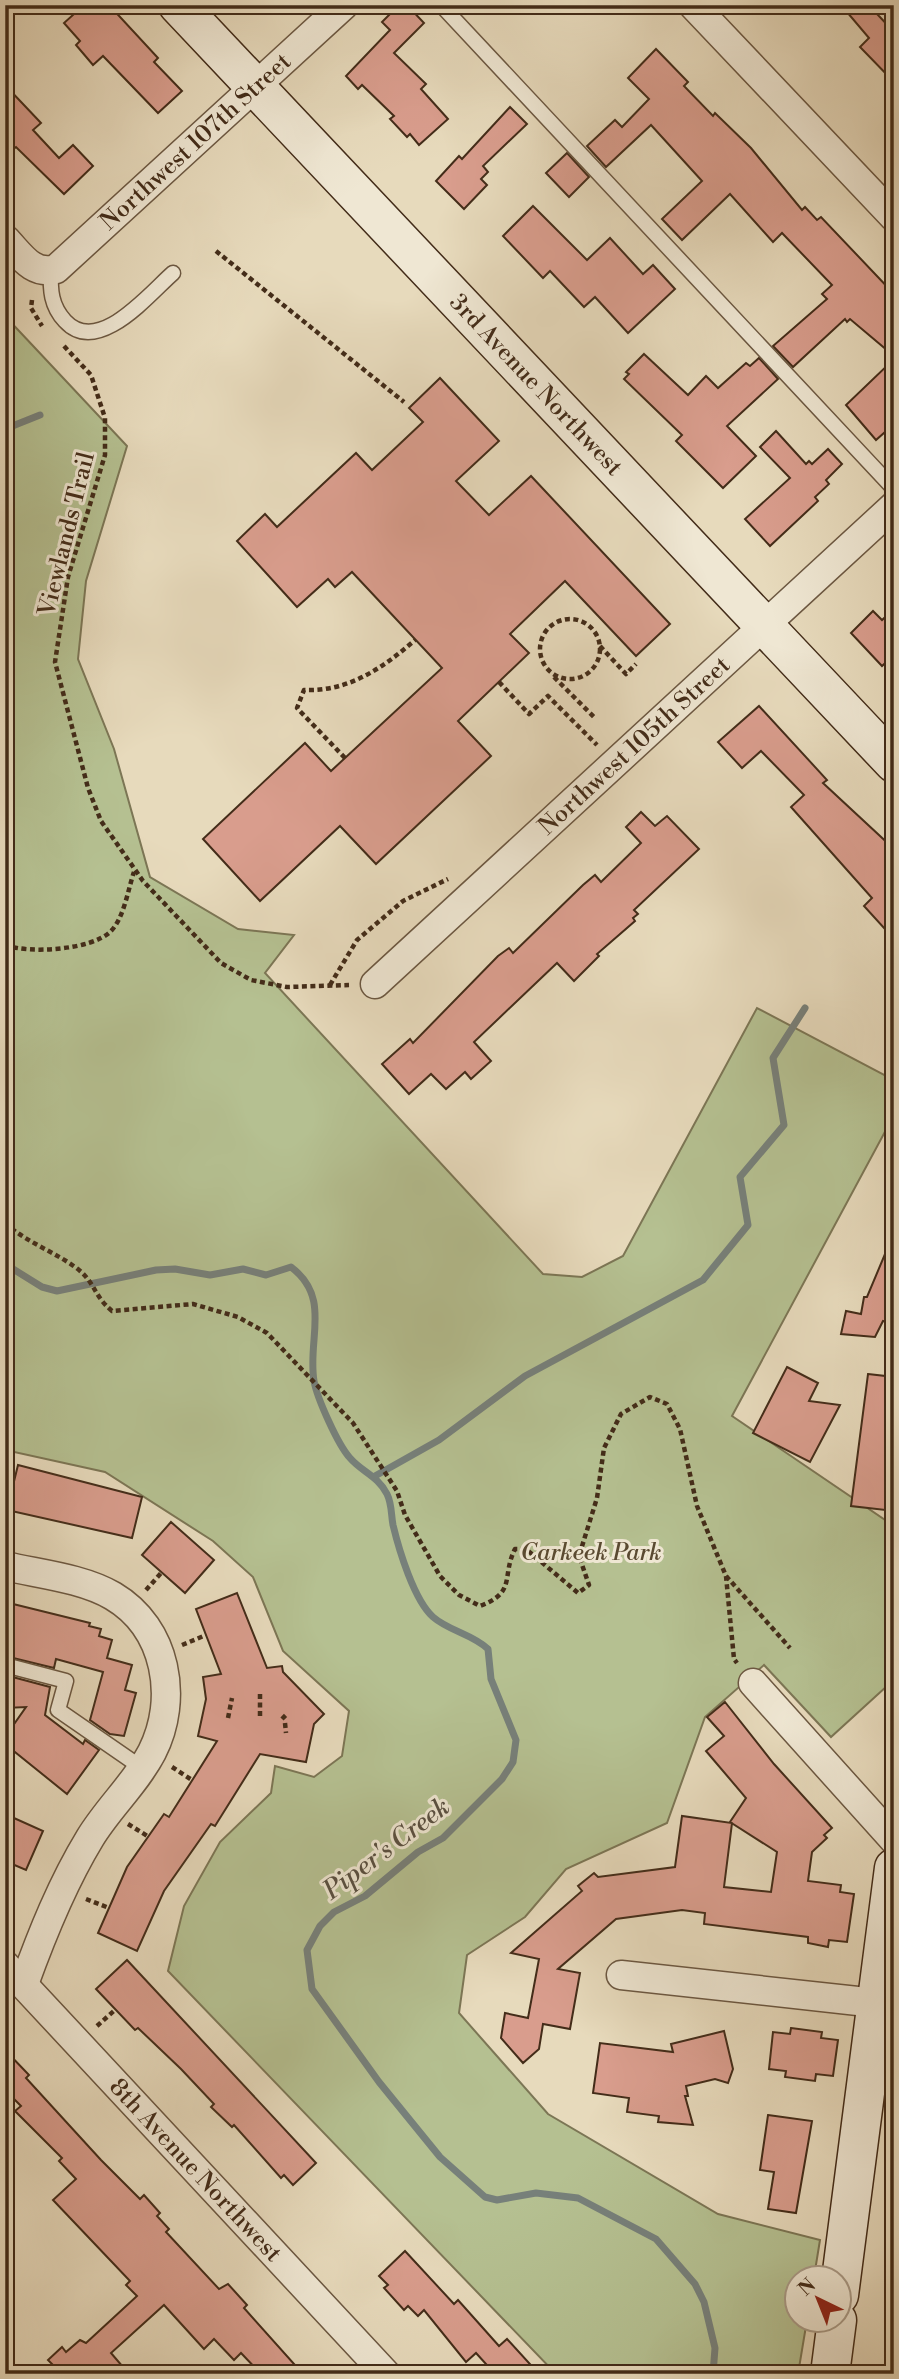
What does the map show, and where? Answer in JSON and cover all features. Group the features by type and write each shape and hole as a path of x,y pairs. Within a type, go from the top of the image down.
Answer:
{"street":[{"name":"3rd Avenue Northwest","path":"178,5 894,763"},
{"name":"Northwest 107th Street","path":"48,271 344,5"},
{"path":"693,5 894,216"},
{"path":"5,239 33,268 48,271"},
{"name":"Northwest 105th Street","path":"375,984 894,506"},
{"path":"5,1566 100,1590 127,1606 148,1631 160,1656 167,1701 155,1766 106,1814 14,1975"},
{"path":"747,1676 894,1840"},
{"path":"843,2264 894,1868"},
{"name":"8th Avenue Northwest","path":"14,1975 386,2374"},
{"path":"621,1975 876,2003"},
{"path":"830,2374 835,2334"}],"lane":[{"path":"441,5 894,489"},
{"path":"48,271 55,308 68,324 88,334 103,331 123,318 173,273"},
{"path":"5,1665 66,1681 58,1710 155,1766"}],"path":[{"path":"216,251 404,402"},
{"path":"33,298 32,308 46,332"},
{"name":"Viewlands Trail","path":"54,339 91,375 105,418 106,445 68,577 56,672 88,789 101,821 134,871 222,963 251,980 287,987 375,984"},
{"path":"595,718 551,674 540,657 542,637 555,623 574,619 591,628 600,646 626,674 636,664"},
{"path":"345,758 297,708 304,690 321,690 365,678 390,662 415,640"},
{"path":"551,674 561,678 581,677 596,665 600,646"},
{"path":"499,682 529,715 548,696 614,764"},
{"path":"5,945 50,951 96,940 110,933 117,922 134,871"},
{"path":"5,1223 18,1234 76,1267 90,1279 97,1298 112,1311 193,1304 226,1313 267,1333 353,1423 397,1491 405,1515 440,1576 459,1595 480,1606 496,1600 508,1585 510,1559 515,1549 526,1549 578,1593 589,1585 579,1556 597,1498 604,1448 621,1414 650,1397 667,1404 680,1429 697,1506 726,1576 734,1659 747,1676"},
{"path":"144,1592 162,1572"},
{"path":"726,1576 790,1648"},
{"path":"181,1645 206,1635"},
{"path":"260,1694 260,1716"},
{"path":"228,1718 232,1698"},
{"path":"285,1732 284,1721 288,1713"},
{"path":"155,1766 192,1780"},
{"path":"124,1822 149,1837"},
{"path":"82,1897 109,1908"},
{"path":"97,2027 116,2009"}],"green space":[{"name":"Carkeek Park","path":"5,316 127,446 86,581 78,659 114,749 150,877 238,929 294,935 265,973 543,1274 582,1277 623,1256 757,1008 894,1080 894,1115 732,1416 894,1526 894,1631 887,1686 831,1737 764,1665 705,1717 667,1823 566,1869 525,1917 467,1955 459,2013 548,2114 718,2214 820,2240 816,2264 783,2264 783,2334 805,2334 798,2374 556,2374 168,1971 184,1906 220,1842 271,1793 275,1766 314,1777 342,1756 349,1711 283,1651 253,1577 213,1541 105,1472 5,1450"}],"building":[{"path":"84,5 109,5 158,58 154,62 182,91 158,113 103,56 93,65 76,45 80,41 64,23"},
{"path":"399,5 407,5 424,23 394,53 426,84 421,89 448,119 419,145 410,134 407,137 390,119 394,116 362,85 358,89 346,76 390,30 382,22"},
{"path":"841,5 889,5 878,15 894,32 894,82 860,47 869,38"},
{"path":"656,49 688,82 684,86 713,116 715,113 751,148 802,210 805,207 817,220 821,217 894,294 894,356 850,319 847,322 845,319 793,367 773,346 827,299 822,294 832,285 782,233 773,242 730,194 682,240 662,219 702,181 651,125 606,167 587,146 615,120 622,127 649,99 628,78"},
{"path":"5,85 41,123 33,130 59,158 73,145 93,166 64,194 16,147 5,156"},
{"path":"510,107 527,124 483,166 488,172 481,179 487,185 464,209 436,181 459,156 462,159"},
{"path":"567,153 589,177 569,197 546,173"},
{"path":"533,206 587,260 610,238 643,274 653,265 675,289 628,333 595,297 584,307 550,271 543,278 503,236"},
{"path":"644,354 688,395 706,376 718,388 746,363 750,366 759,358 778,379 727,426 756,456 723,488 676,441 682,435 624,379 629,374 626,372"},
{"path":"894,359 894,424 876,440 846,405"},
{"path":"440,378 499,441 456,481 489,515 531,476 670,624 636,656 565,581 510,634 529,653 458,721 491,756 376,864 340,826 260,901 203,839 305,743 331,771 442,668 352,572 335,587 328,579 297,607 237,541 265,514 277,527 356,453 372,470 423,422 409,408"},
{"path":"776,431 806,464 809,461 812,464 828,449 842,464 826,480 829,484 815,497 818,501 770,546 745,519 790,478 760,447"},
{"path":"894,609 894,655 882,666 851,633 873,611 882,620"},
{"path":"759,706 827,780 823,783 894,849 894,939 864,906 872,898 791,807 804,795 761,751 742,768 718,742"},
{"path":"641,812 655,826 667,816 699,849 634,910 638,914 633,918 635,921 597,954 599,956 574,981 557,963 474,1042 491,1061 471,1079 465,1072 446,1089 431,1074 409,1094 382,1064 410,1039 413,1043 498,956 509,948 513,953 595,875 601,882 641,843 626,827"},
{"path":"893,1235 894,1324 883,1321 875,1337 841,1334 846,1311 861,1314 864,1297 867,1297"},
{"path":"787,1367 818,1383 809,1401 840,1405 810,1462 753,1433"},
{"path":"868,1374 894,1377 894,1511 851,1506"},
{"path":"18,1465 142,1497 132,1538 7,1510"},
{"path":"171,1522 214,1560 185,1593 142,1555"},
{"path":"237,1593 267,1668 282,1666 283,1672 324,1714 314,1724 306,1762 260,1754 215,1826 211,1824 164,1891 137,1951 98,1933 127,1867 164,1814 169,1817 217,1741 198,1736 206,1699 203,1677 221,1674 196,1609"},
{"path":"5,1602 90,1623 89,1626 101,1629 99,1636 112,1640 107,1658 132,1665 125,1690 136,1693 124,1736 110,1734 90,1720 103,1672 56,1659 54,1668 5,1656"},
{"path":"5,1675 50,1687 45,1715 83,1744 85,1740 99,1750 67,1794 5,1744 5,1737 26,1707 5,1708"},
{"path":"725,1702 774,1764 832,1828 824,1835 827,1838 812,1852 808,1881 841,1885 840,1892 854,1894 847,1942 829,1940 828,1947 808,1943 808,1937 704,1924 705,1913 682,1910 616,1919 558,1969 580,1973 570,2029 543,2024 539,2049 523,2063 501,2038 505,2013 528,2018 539,1959 511,1953 582,1891 578,1886 594,1873 598,1877 675,1867 682,1816 731,1823 746,1798 706,1751 724,1736 707,1717","holes":["732,1823 777,1852 771,1892 724,1887"]},
{"path":"5,1814 43,1831 26,1870 5,1861"},
{"path":"127,1960 316,2163 293,2185 284,2175 281,2178 234,2125 232,2127 211,2107 214,2104 181,2069 138,2028 135,2030 96,1989"},
{"path":"791,2028 822,2032 821,2038 838,2040 833,2076 816,2074 815,2081 785,2077 786,2071 769,2069 773,2032 790,2034"},
{"path":"724,2031 733,2069 728,2083 715,2079 686,2086 688,2096 685,2096 693,2125 658,2122 659,2116 627,2112 629,2098 593,2093 600,2043 673,2052 671,2044"},
{"path":"5,2050 29,2075 26,2078 101,2160 140,2199 144,2195 160,2213 157,2216 169,2229 166,2232 219,2289 228,2284 247,2305 244,2308 303,2374 261,2374 241,2353 234,2360 214,2339 204,2349 164,2305 111,2353 129,2374 42,2374 52,2364 48,2360 62,2347 66,2352 80,2340 86,2343 137,2296 126,2285 130,2281 53,2200 76,2179 59,2161 62,2158 15,2111 21,2106 9,2094 5,2098"},
{"path":"768,2115 812,2121 796,2213 768,2209 774,2172 760,2170"},
{"path":"405,2251 454,2304 458,2300 499,2346 507,2339 539,2374 495,2374 476,2353 466,2362 424,2310 418,2316 408,2306 404,2310 384,2288 388,2285 379,2276"}],"waterway":[{"path":"5,429 40,415"},
{"path":"375,1476 439,1440 525,1376 703,1280 748,1225 740,1177 784,1125 773,1058 805,1008"},
{"name":"Piper's Creek","path":"5,1264 42,1287 57,1291 156,1270 175,1269 210,1275 243,1269 266,1275 291,1267 303,1279 311,1292 314,1306 314,1381 329,1421 350,1458 379,1483 387,1494 403,1561 426,1609 439,1622 488,1649 491,1679 516,1740 513,1762 502,1779 443,1838 418,1852 365,1896 334,1912 320,1926 307,1950 312,1989 379,2082 440,2157 485,2197 497,2200 536,2193 578,2198 656,2239 695,2284 704,2302 715,2348 713,2374"}]}
